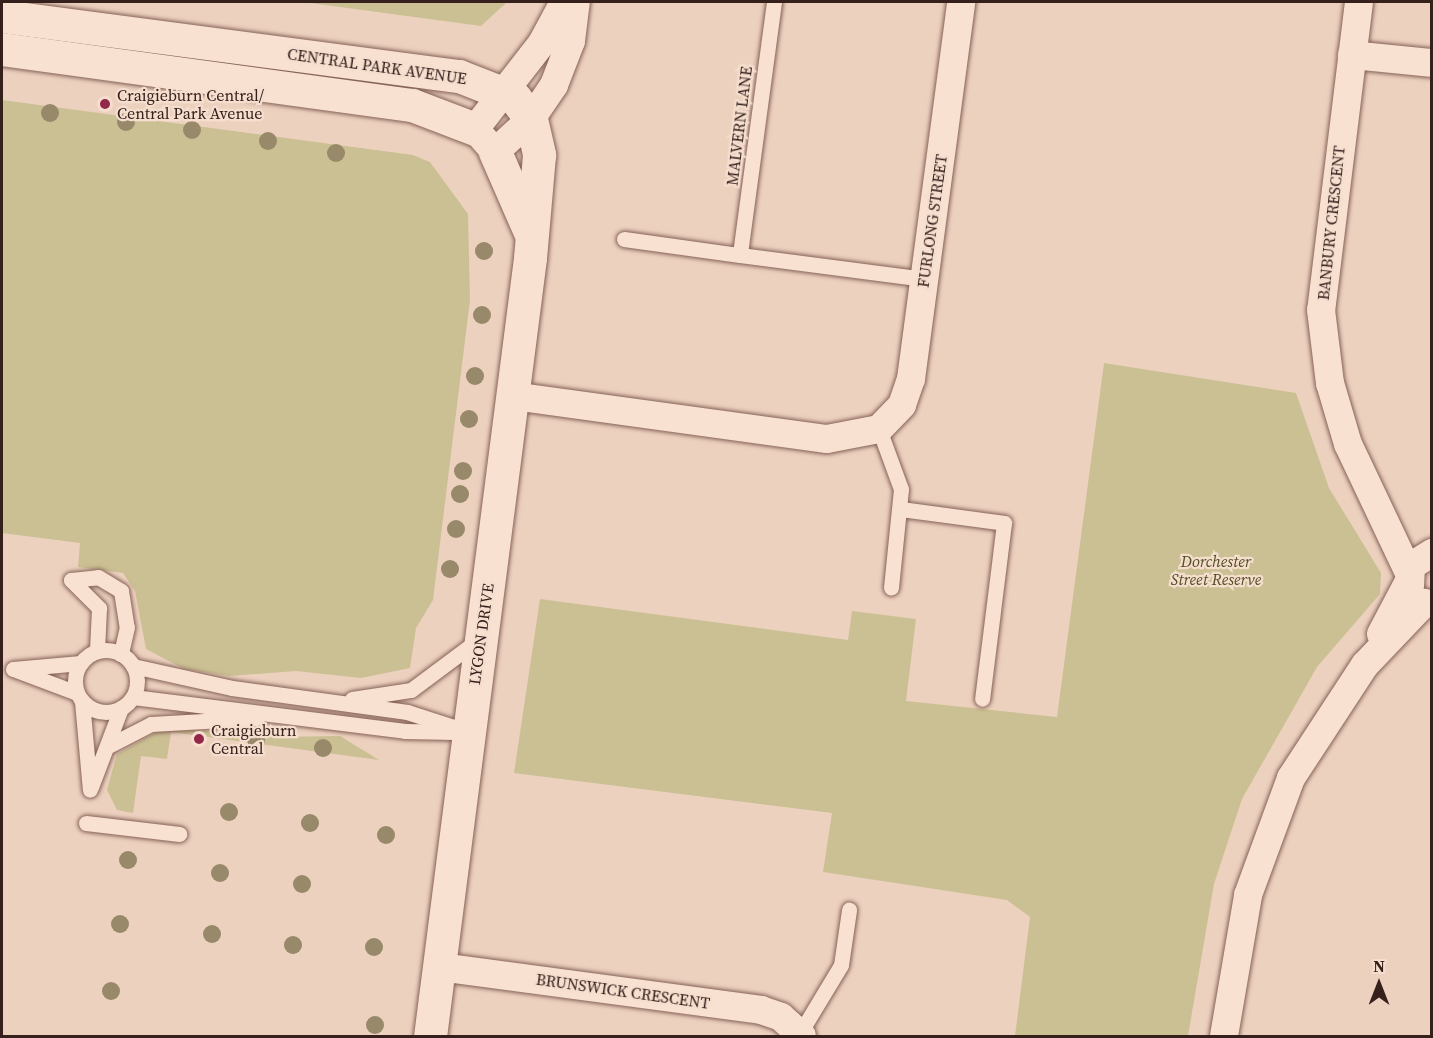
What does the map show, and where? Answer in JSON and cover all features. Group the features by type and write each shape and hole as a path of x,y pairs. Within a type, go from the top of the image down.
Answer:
{"street":[{"path":"530,232 485,140 503,92 542,43 564,2"},
{"path":"485,140 531,119 565,57 576,2"},
{"name":"FURLONG STREET","path":"879,429 906,395 961,2"},
{"name":"BANBURY CRESCENT","path":"1359,2 1321,310 1330,383 1348,444 1380,507 1422,578"},
{"name":"CENTRAL PARK AVENUE","path":"2,16 459,76 503,92 531,119"},
{"name":"CENTRAL PARK AVENUE","path":"2,49 412,105 485,140"},
{"path":"1352,55 1431,63"},
{"path":"530,232 539,155 531,119"},
{"name":"LYGON DRIVE","path":"430,1036 513,396 530,232"},
{"path":"513,396 827,439 879,429"},
{"path":"1224,1036 1248,896 1268,830 1323,722 1365,665 1422,578"},
{"name":"BRUNSWICK CRESCENT","path":"440,967 761,1010 781,1017 801,1035"}],"lane":[{"name":"MALVERN LANE","path":"740,255 774,2"},
{"path":"624,239 924,279"},
{"path":"879,429 901,489 901,508 891,587"},
{"path":"901,508 1004,523 982,699"},
{"path":"97,651 99,608 70,580 98,577 121,591 127,627 121,654"},
{"path":"328,702 411,690 481,638"},
{"path":"7,668 81,663 97,651 121,654 133,666 181,679 407,712 469,732"},
{"path":"81,663 80,697 90,789 121,708 133,697 133,666"},
{"path":"7,668 80,697 101,711 121,708"},
{"path":"133,697 311,717 405,731 469,732"},
{"path":"108,746 152,724 180,718 311,717"},
{"path":"86,823 179,834"},
{"name":"BRUNSWICK CRESCENT","path":"801,1035 836,978 849,910"}],"green space":[{"path":"303,2 507,2 481,26"},
{"path":"2,100 413,155 430,162 468,214 470,300 433,600 416,628 410,668 361,678 296,671 229,676 184,669 146,649 135,591 123,573 78,567 80,543 2,533"},
{"name":"Dorchester Street Reserve","path":"1104,363 1296,393 1329,488 1381,573 1380,594 1317,667 1242,799 1214,884 1188,1036 1015,1036 1030,917 1007,900 823,872 832,813 514,773 540,599 848,640 852,611 916,619 906,701 1057,717"},
{"path":"166,727 270,737 340,736 379,760 171,732 167,759 141,756 133,813 117,810 107,790 117,754"}],"place":[{"name":"Craigieburn Central/ Central Park Avenue","path":"105,104"},
{"name":"Craigieburn Central","path":"199,739"}]}
